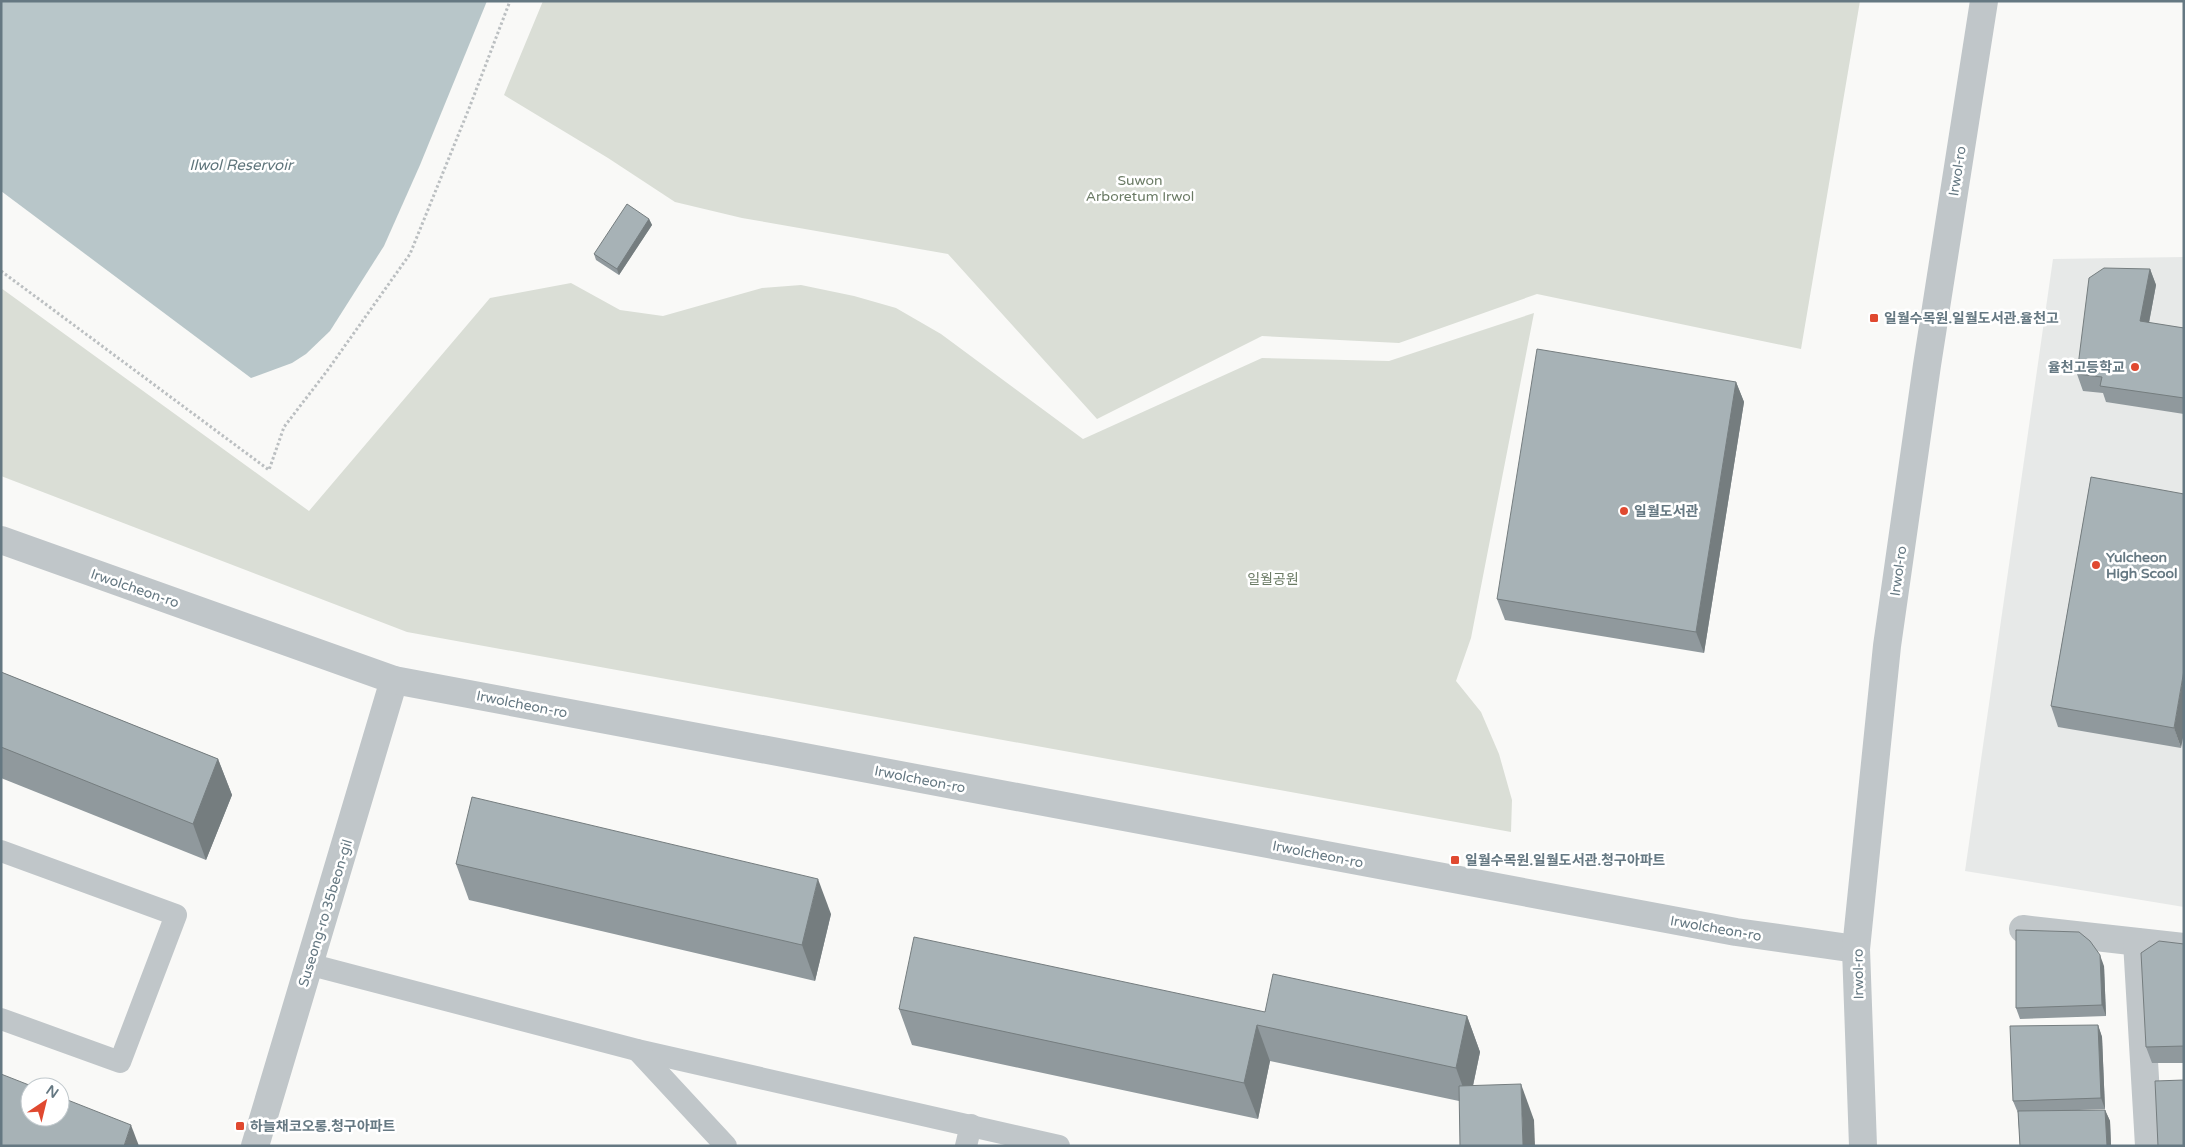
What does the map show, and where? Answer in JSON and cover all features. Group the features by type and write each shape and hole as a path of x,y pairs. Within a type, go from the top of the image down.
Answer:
{"street":[{"name":"Irwol-ro","path":"1863,1146 1856,949 1888,646 1927,364 1984,1"},
{"name":"Irwolcheon-ro","path":"1,540 394,680 1736,932 1856,949"},
{"name":"Suseong-ro 35beon-gil","path":"256,1146 308,964 330,898 394,680"},
{"path":"2023,929 2184,947"},
{"path":"2137,942 2149,1146"}],"lane":[{"path":"1,851 176,915 120,1062 1,1019"},
{"path":"308,964 969,1135 1059,1146"},
{"path":"637,1050 726,1146"}],"path":[{"path":"1,271 269,470 284,427 327,371 410,254 510,1"}],"shaded area":[{"name":"Yulcheon High Scool","path":"2184,257 2184,907 1965,871 2053,259"}],"green space":[{"name":"Suwon Arboretum Irwol","path":"543,1 1860,1 1801,349 1537,294 1399,343 1262,336 1097,419 948,254 742,218 675,202 608,158 504,95"},
{"name":"일월공원","path":"571,283 620,310 663,316 762,288 801,285 854,296 896,308 941,334 1083,439 1262,358 1389,361 1534,313 1471,638 1456,681 1481,712 1499,754 1512,800 1511,832 407,632 1,476 1,288 309,511 490,298"}],"water":[{"name":"Ilwol Reservoir","path":"1,1 487,1 420,165 384,246 330,331 306,354 292,363 251,378 1,191"}],"building":[{"path":"627,204 649,219 617,269 594,254"},
{"name":"율천고등학교","path":"2104,268 2150,269 2140,321 2184,328 2184,398 2100,386 2102,377 2077,374 2089,278"},
{"name":"일월도서관","path":"1537,349 1736,382 1696,632 1497,599"},
{"path":"2091,477 2184,494 2184,670 2174,728 2051,706"},
{"path":"1,672 218,759 193,824 1,747"},
{"path":"472,797 818,879 802,945 456,864"},
{"path":"2016,930 2079,932 2090,941 2100,955 2102,1005 2016,1008"},
{"path":"914,937 1265,1012 1273,974 1467,1016 1456,1068 1257,1025 1244,1083 899,1009"},
{"path":"2159,941 2184,944 2184,1046 2146,1047 2141,953"},
{"path":"2098,1025 2101,1098 2013,1101 2010,1026"},
{"path":"1,1074 20,1081 20,1127 70,1127 70,1101 131,1125 124,1146 1,1146"},
{"path":"2184,1080 2184,1146 2158,1146 2155,1081"},
{"path":"1521,1084 1523,1146 1460,1146 1459,1086"},
{"path":"2105,1110 2107,1146 2020,1146 2018,1111"}],"place":[{"name":"일월수목원.일월도서관.율천고","path":"1874,318"},
{"name":"율천고등학교","path":"2135,367"},
{"name":"일월도서관","path":"1624,511"},
{"name":"Yulcheon High Scool","path":"2096,565"},
{"name":"일월수목원.일월도서관.청구아파트","path":"1455,860"},
{"name":"하늘채코오롱.청구아파트","path":"240,1126"}]}
